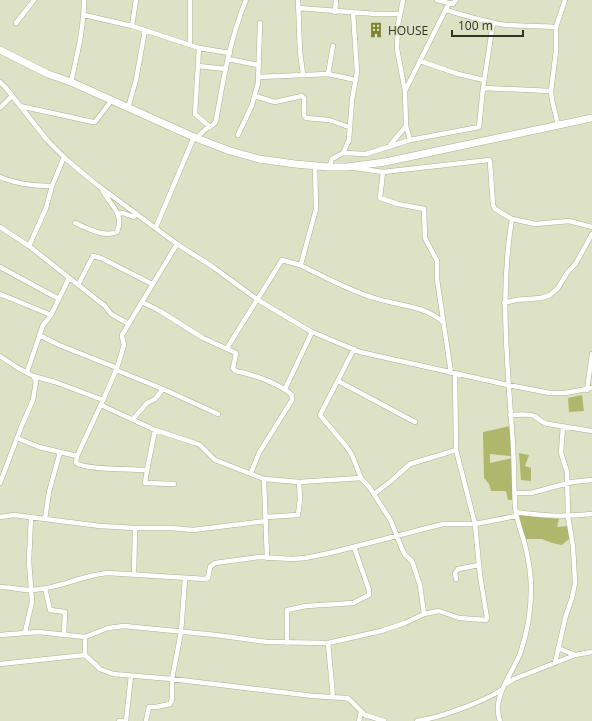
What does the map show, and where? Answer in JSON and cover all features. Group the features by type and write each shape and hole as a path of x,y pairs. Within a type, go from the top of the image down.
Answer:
{"main road":[{"path":"0,50 48,74 71,82 111,101 230,151 259,159 316,166 347,167 385,162 592,118"}],"street":[{"path":"16,23 34,0"},
{"path":"71,82 79,49 84,15 84,0"},
{"path":"132,26 136,0"},
{"path":"190,0 190,45"},
{"path":"156,227 195,137 202,134 205,129 214,125 216,121 228,59 237,23 246,0"},
{"path":"298,0 303,74"},
{"path":"335,12 336,0"},
{"path":"403,0 398,25 398,49 405,91 406,126 410,140"},
{"path":"437,0 453,4 456,0"},
{"path":"558,125 551,91 556,50 556,27 565,0"},
{"path":"405,91 449,3"},
{"path":"298,8 335,12 400,14"},
{"path":"446,10 508,25 556,27"},
{"path":"343,153 347,145 352,100 356,80 353,12"},
{"path":"84,15 132,26 199,48 230,53"},
{"path":"329,167 332,159 343,153 366,154 410,140 477,129 479,127 484,80 493,22"},
{"path":"238,135 249,113 258,84 260,23"},
{"path":"128,108 136,80 145,30"},
{"path":"328,74 333,46"},
{"path":"199,48 195,114 210,127"},
{"path":"228,59 258,65"},
{"path":"420,61 458,74 484,80"},
{"path":"198,66 226,69"},
{"path":"258,77 328,74 356,80"},
{"path":"0,82 47,140 64,158 177,244 213,267 258,300 312,332 354,349 379,356 508,385 565,393 592,388"},
{"path":"483,88 551,91"},
{"path":"0,108 12,96"},
{"path":"255,96 275,102 302,96 304,98 304,115 306,118 329,120 349,128"},
{"path":"20,106 95,122 111,101"},
{"path":"390,146 406,126"},
{"path":"29,246 46,208 52,186 64,158"},
{"path":"347,167 384,172 489,160 493,205 495,209 512,219 534,224 568,222 592,227"},
{"path":"300,265 316,209 316,166"},
{"path":"0,635 38,632 85,637 114,627 131,627 287,643 328,643 381,631 405,623 424,614 439,611 459,618 486,620 487,618 475,524 456,450 453,373 443,322 437,280 438,260 425,238 424,209 398,204 380,198 384,172"},
{"path":"0,177 11,181 52,186"},
{"path":"75,223 88,229 111,235 117,232 120,225 118,214 102,188"},
{"path":"118,214 123,213 134,218 136,212"},
{"path":"421,721 440,716 491,697 501,690 505,685 521,652 528,628 530,570 516,514 505,341 504,303 506,251 512,219"},
{"path":"0,227 29,246 105,306 112,314 129,324"},
{"path":"504,303 516,300 541,298 550,295 558,288 567,273 576,263 592,234"},
{"path":"147,470 103,468 79,465 76,463 76,456 101,405 116,369 124,345 122,334 177,244"},
{"path":"78,285 93,256 101,258 152,284"},
{"path":"227,348 282,260 300,265 372,298 422,309 435,315 443,322"},
{"path":"0,267 59,299"},
{"path":"26,372 43,325 51,315 69,278"},
{"path":"0,294 51,315"},
{"path":"142,302 160,311 203,338 236,353 233,370 249,374 285,389 292,395 292,400 259,453 251,474"},
{"path":"285,389 312,332"},
{"path":"39,335 218,414"},
{"path":"354,349 320,415 352,455 360,478 370,488 389,517 402,550 412,561 420,585 424,614"},
{"path":"587,390 592,354"},
{"path":"0,356 33,376 55,382 103,400"},
{"path":"0,483 33,400 36,381 33,376"},
{"path":"338,382 415,422"},
{"path":"133,419 147,403 155,399 163,389"},
{"path":"101,405 155,430 196,443 215,460 264,479 299,482 360,478"},
{"path":"510,415 528,415 533,416 544,423 592,430"},
{"path":"555,663 575,583 573,546 568,517 567,472 561,453 563,426"},
{"path":"155,430 145,483 174,484"},
{"path":"17,438 39,447 76,456"},
{"path":"374,494 410,464 456,450"},
{"path":"45,519 49,492 60,452"},
{"path":"264,479 267,558"},
{"path":"515,493 531,493 567,484 592,480"},
{"path":"0,517 14,515 135,528 198,530 298,515 300,499 299,482"},
{"path":"0,587 13,587 31,590 101,574 134,574 185,579 205,579 208,578 210,567 215,563 254,557 299,559 330,553 397,535 450,523 475,524 516,514 568,517 592,514"},
{"path":"25,632 32,602 29,561 31,517"},
{"path":"134,574 135,528"},
{"path":"287,643 287,610 306,606 353,603 369,595 369,590 354,547"},
{"path":"456,579 455,573 458,569 479,564"},
{"path":"146,721 149,707 170,704 172,700 172,679 181,632 185,579"},
{"path":"45,588 50,610 65,612 64,635"},
{"path":"85,637 85,655"},
{"path":"328,643 333,697"},
{"path":"558,648 575,655"},
{"path":"505,685 514,679 575,655 592,652"},
{"path":"0,664 85,655 106,672 271,692 349,699 361,712 370,717 384,721"},
{"path":"511,673 514,679"},
{"path":"119,721 125,721 131,676"},
{"path":"500,721 498,703 501,690"},
{"path":"491,697 498,703"},
{"path":"359,721 361,712"}],"green space":[{"path":"582,395 584,411 569,412 568,398"},
{"path":"510,426 511,456 490,454 490,463 512,458 515,500 508,500 506,491 491,491 489,484 484,478 483,432"},
{"path":"519,453 529,455 525,466 531,468 531,481 521,480"},
{"path":"518,515 559,519 557,527 568,526 570,538 562,545 542,539 526,539"}],"place":[{"name":"HOUSE","path":"376,30"}]}
